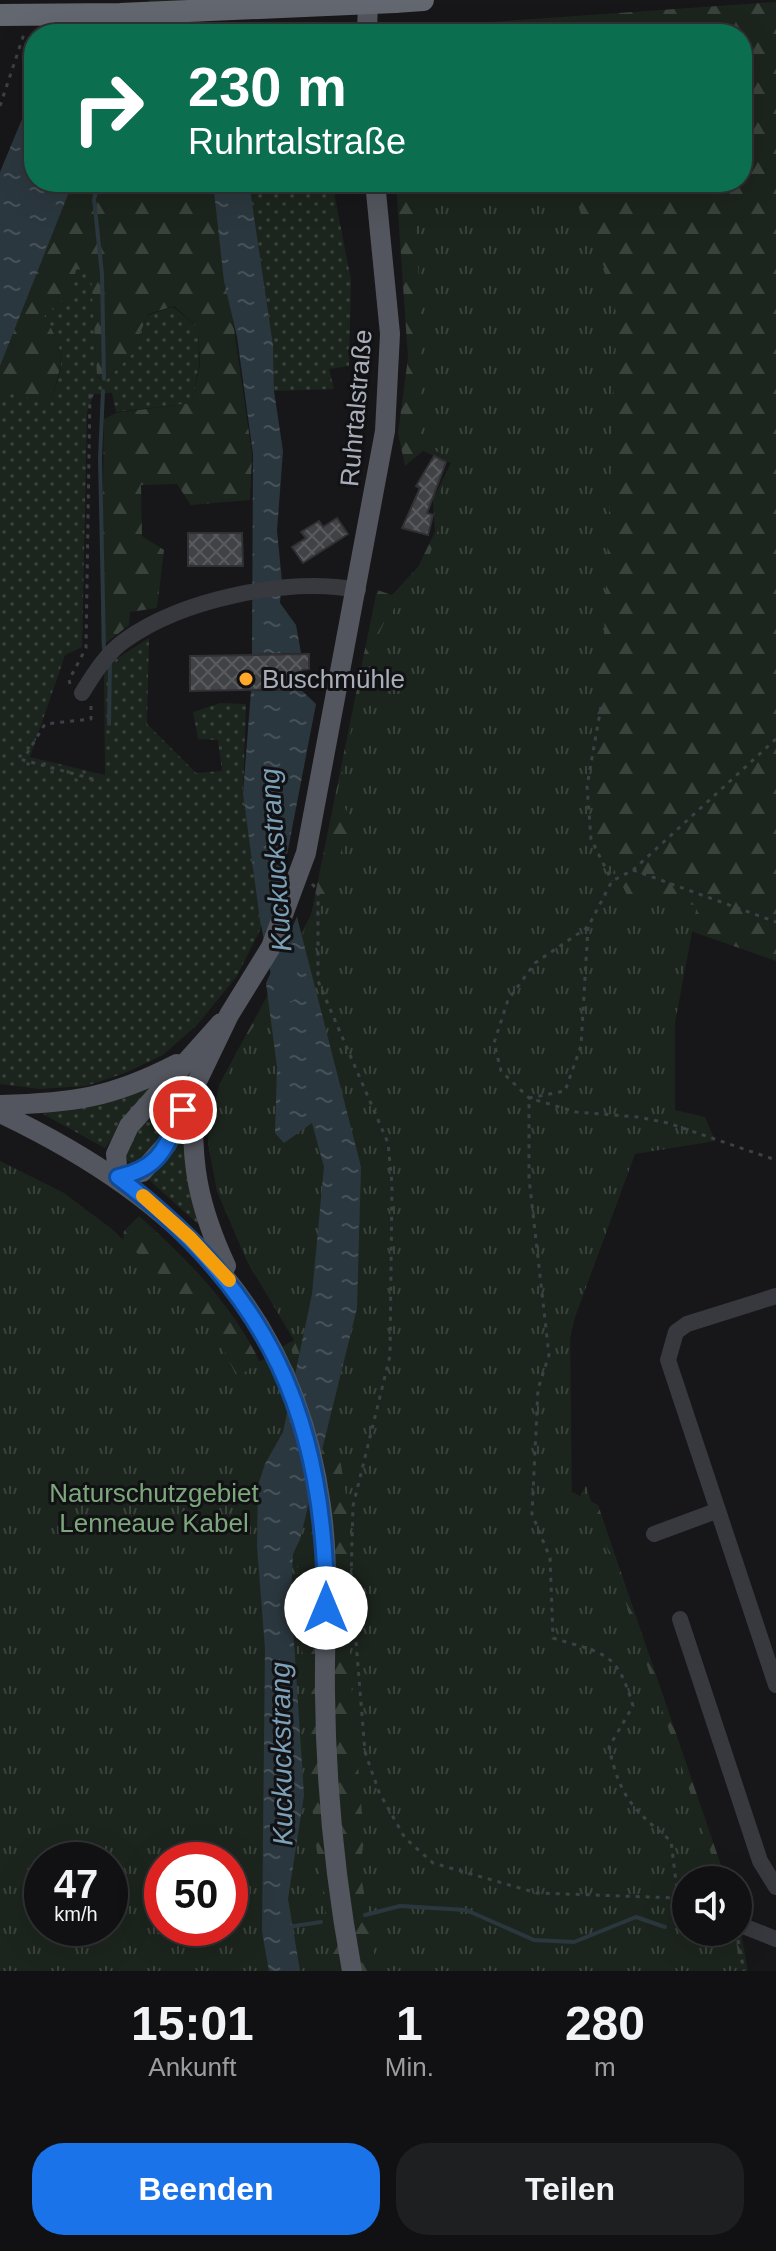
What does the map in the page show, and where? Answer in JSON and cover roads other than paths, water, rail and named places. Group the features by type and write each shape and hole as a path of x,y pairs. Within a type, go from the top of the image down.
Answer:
{"highway":[{"path":"0,15 120,14 423,0"}],"main road":[{"path":"367,24 368,0"},
{"name":"Ruhrtalstraße","path":"229,1015 184,1060 122,1136 116,1154 118,1177 142,1172 156,1160 229,1015 271,947 300,876 358,590 390,383 388,296 376,192"},
{"path":"0,1105 91,1099 134,1085 184,1060"},
{"path":"195,1086 192,1154 198,1196 236,1288 285,1377 302,1422 321,1504 326,1560 327,1768 332,1831 352,1971"},
{"path":"0,1113 62,1143 118,1177 190,1238 236,1288"}],"lane":[{"path":"82,693 111,652 151,624 192,607 250,593 334,585 358,590"},
{"path":"776,1296 687,1324 676,1332 670,1347 670,1375 776,1685"},
{"path":"654,1534 716,1511"},
{"path":"680,1619 760,1861 776,1887"},
{"path":"752,1930 776,1939"}],"water":[{"path":"24,114 24,192 69,192 0,366 0,172"},
{"path":"214,192 250,192 273,345 274,391 283,451 277,531 282,581 280,603 296,625 301,653 252,654 253,454 237,337 224,281"},
{"path":"301,690 316,704 285,865 261,928 243,794 251,691"},
{"path":"297,917 361,1167 357,1308 300,1539 293,1554 291,1597 304,1795 288,1899 300,1971 269,1971 262,1932 265,1649 257,1546 258,1485 265,1464 283,1432 312,1294 324,1167 312,1123 284,1143 275,1133 277,1067 266,983"}],"waterway":[{"path":"96,192 94,199 102,274 104,379"},
{"path":"103,391 100,458 104,649"},
{"path":"109,724 110,663"},
{"name":"Kuckuckstrang","path":"272,866 275,929 287,989"},
{"path":"365,1915 400,1906 466,1910 534,1940 574,1942 636,1917 665,1927"},
{"path":"288,1927 321,1922"}],"place":[{"name":"Buschmühle","path":"246,679"}],"park label":[{"name":"Naturschutzgebiet Lenneaue Kabel","path":"154,1508"}]}
